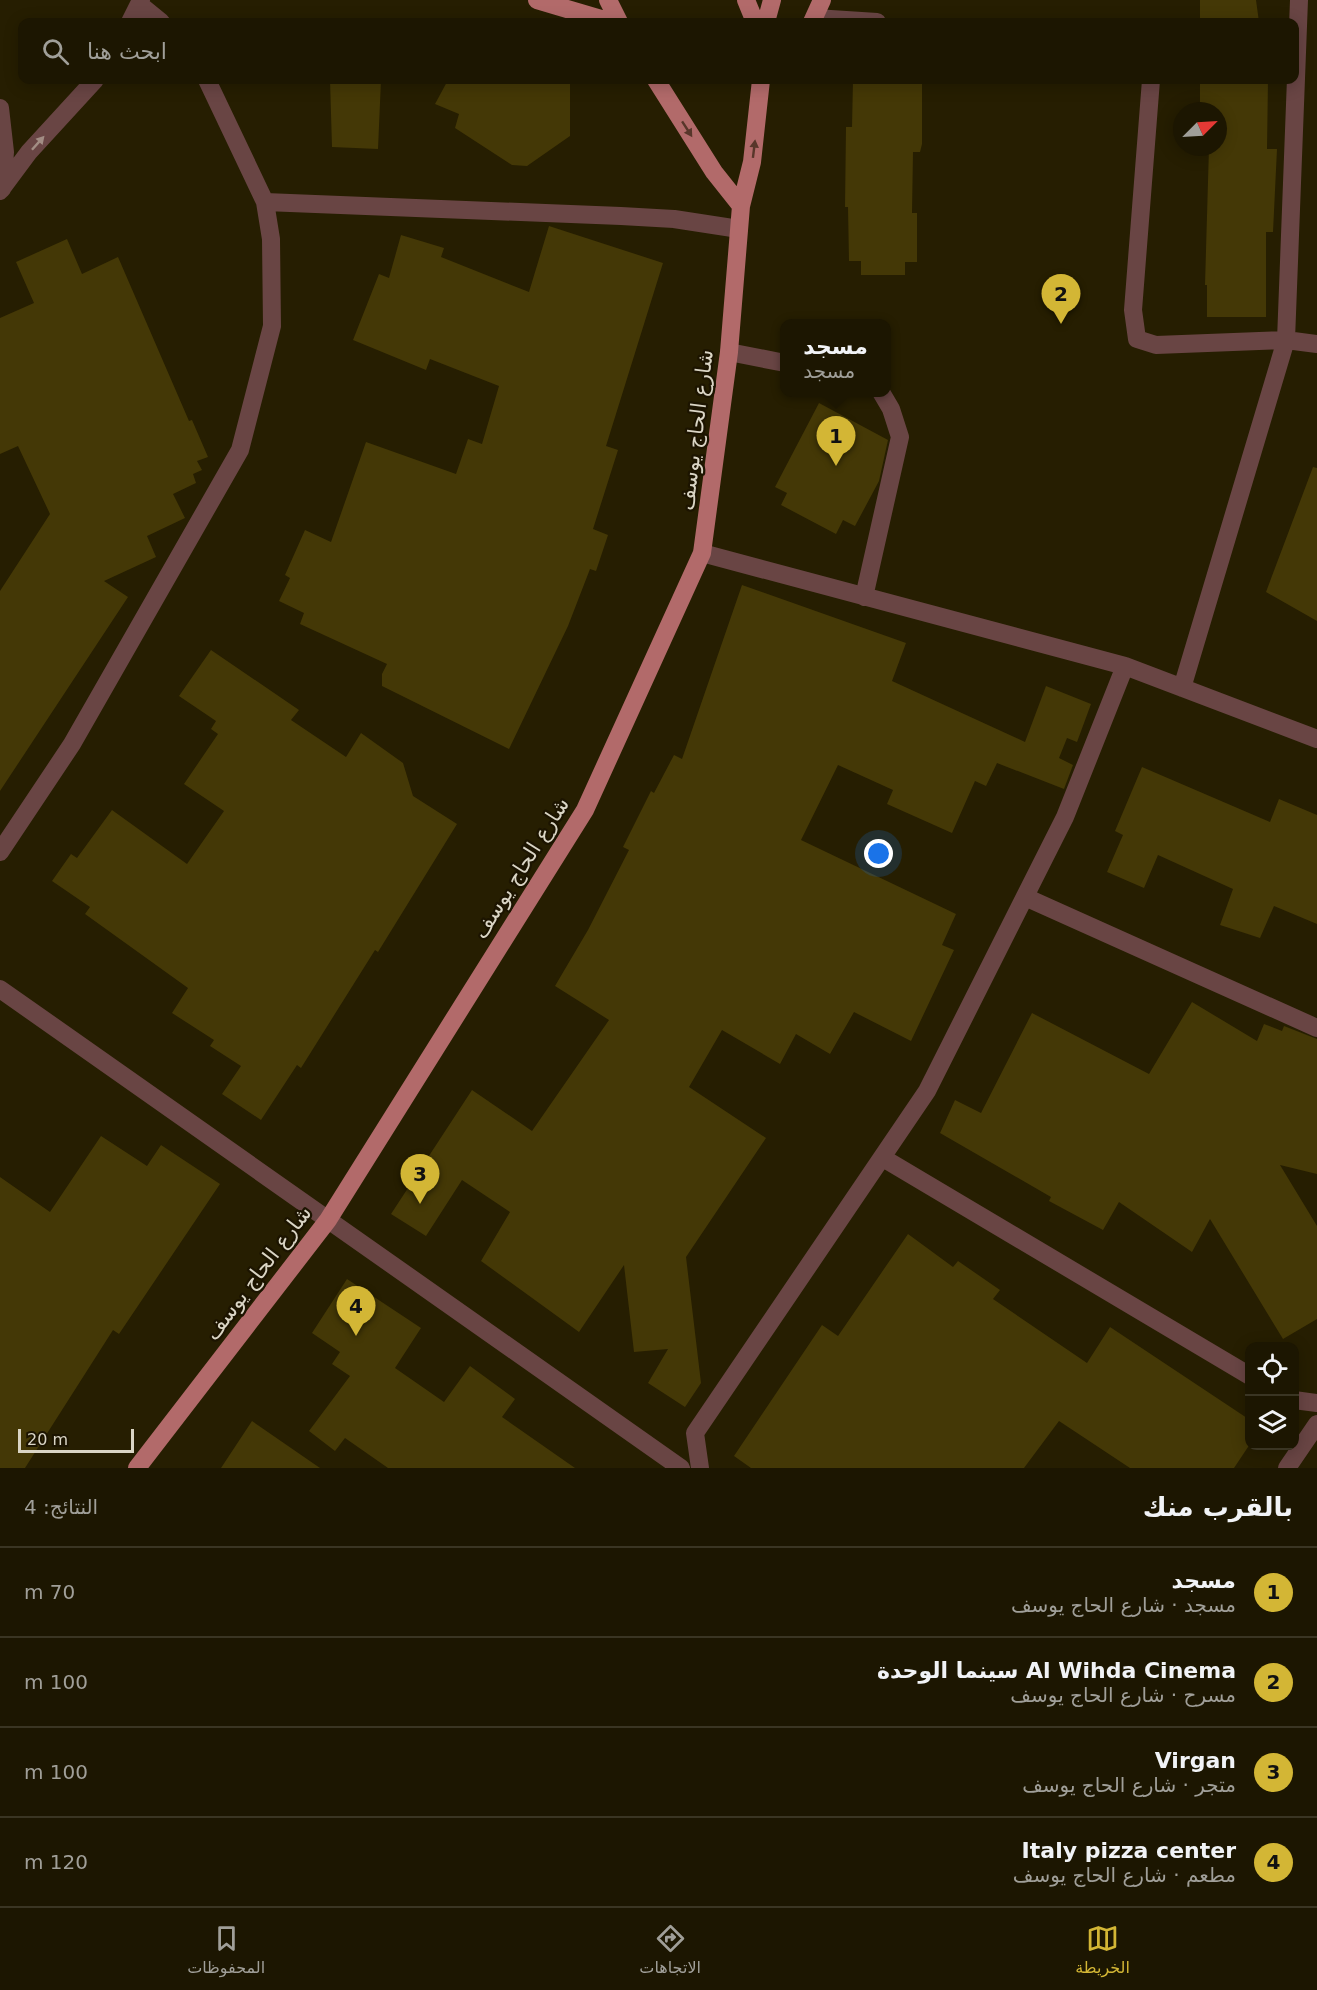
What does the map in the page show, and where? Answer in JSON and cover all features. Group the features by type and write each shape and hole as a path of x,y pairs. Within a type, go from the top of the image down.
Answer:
{"main road":[{"path":"537,0 598,18"},
{"path":"608,0 618,18"},
{"path":"746,0 753,18"},
{"path":"767,18 772,0"},
{"path":"815,18 822,0"},
{"path":"659,84 714,172 741,206"},
{"name":"شارع الحاج يوسف","path":"137,1468 328,1220 585,810 702,553 729,352 741,206 752,162 764,84"}],"street":[{"path":"1298,18 1299,0"},
{"path":"132,18 140,2 157,18"},
{"path":"1,190 29,152 91,84"},
{"path":"0,852 72,744 240,450 272,326 271,239 265,202 209,84"},
{"path":"1150,84 1133,310 1137,339 1156,345 1286,340 1317,344"},
{"path":"1182,688 1286,340 1296,84"},
{"path":"0,108 5,152 1,190"},
{"path":"265,202 674,219 739,229"},
{"path":"729,352 780,362"},
{"path":"864,597 900,437 891,409 884,397"},
{"path":"702,553 1125,666 1317,739"},
{"path":"700,1468 695,1433 927,1091 1065,817 1125,666"},
{"path":"1025,897 1317,1028"},
{"path":"0,989 681,1468"},
{"path":"883,1158 1245,1374"},
{"path":"1299,1401 1317,1403"},
{"path":"1287,1468 1317,1424"}],"building":[{"path":"1200,0 1256,0 1258,18 1200,18"},
{"path":"330,84 381,84 378,149 332,147"},
{"path":"446,84 570,84 570,136 527,166 512,165 455,128 459,114 435,104"},
{"path":"853,84 922,84 922,144 920,152 913,152 912,213 917,213 917,262 905,262 905,275 861,275 861,261 849,261 848,207 845,207 846,127 852,127"},
{"path":"1200,84 1268,84 1267,149 1277,149 1273,232 1266,232 1266,317 1207,317 1207,285 1205,285 1209,156 1227,156 1227,102 1200,102"},
{"path":"549,226 663,263 606,446 618,450 593,529 608,535 596,571 590,569 568,626 509,749 382,686 382,674 387,664 300,624 304,613 279,601 290,578 285,575 305,530 331,542 366,442 456,474 468,439 482,444 499,386 430,359 426,370 353,340 379,274 389,278 401,235 444,248 441,257 529,292"},
{"path":"67,239 82,274 118,257 189,421 192,420 208,457 197,461 202,470 193,474 196,483 173,494 185,518 147,536 156,557 104,581 128,597 0,791 0,591 50,514 18,446 0,454 0,318 34,303 16,262"},
{"path":"819,403 888,440 879,481 855,526 843,520 836,534 781,505 787,493 775,487"},
{"path":"1313,467 1317,468 1317,621 1266,592"},
{"path":"742,585 906,643 892,681 1025,742 1046,686 1091,704 1077,742 1067,738 1059,758 1073,765 1064,789 997,763 986,786 975,781 952,833 887,804 893,790 838,765 801,840 956,914 942,945 954,950 911,1041 854,1012 830,1054 796,1034 780,1064 722,1030 689,1087 766,1138 686,1257 701,1383 685,1407 648,1383 668,1349 634,1352 624,1265 579,1332 481,1261 510,1212 462,1180 426,1236 391,1214 472,1090 532,1131 609,1020 555,986 588,930 629,850 623,847 651,791 654,793 674,755 682,759"},
{"path":"211,650 299,710 291,720 346,757 361,733 403,763 413,796 457,824 378,952 375,950 301,1068 297,1065 261,1120 222,1094 241,1066 210,1046 214,1040 172,1013 188,988 85,914 90,907 52,881 71,854 77,858 112,810 187,864 224,811 184,784 218,734 211,729 216,721 179,696"},
{"path":"1142,767 1270,822 1279,799 1317,815 1317,924 1274,906 1260,938 1220,925 1233,889 1158,855 1144,888 1107,872 1123,835 1115,831"},
{"path":"1192,1002 1257,1041 1264,1024 1282,1031 1284,1026 1317,1039 1317,1174 1280,1165 1317,1226 1317,1319 1283,1339 1210,1219 1192,1252 1119,1202 1103,1230 1049,1201 1051,1197 940,1133 955,1100 981,1113 1032,1013 1149,1074"},
{"path":"101,1136 147,1166 161,1145 220,1184 119,1334 113,1330 25,1468 0,1468 0,1177 50,1212"},
{"path":"908,1234 953,1267 958,1261 1000,1290 993,1299 1087,1363 1110,1327 1245,1417 1246,1450 1234,1468 1130,1468 1059,1421 1024,1468 751,1468 734,1456 822,1325 838,1336"},
{"path":"347,1279 421,1328 395,1368 444,1402 470,1366 515,1399 502,1417 575,1468 388,1468 345,1438 335,1451 309,1431 350,1376 332,1364 340,1352 312,1333"},
{"path":"252,1421 320,1468 221,1468"}],"place":[{"name":"Al Wihda Cinema سينما الوحدة","path":"1061,324"},
{"name":"مسجد","path":"836,466"},
{"name":"Virgan","path":"420,1204"},
{"name":"Italy pizza center","path":"356,1336"}]}
